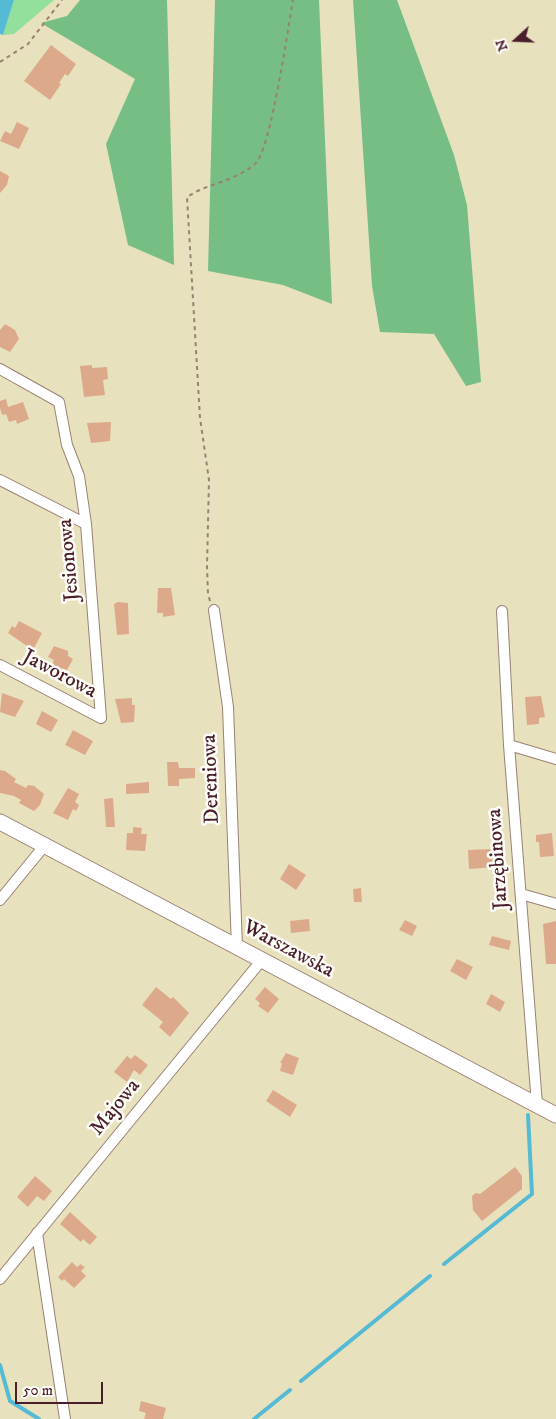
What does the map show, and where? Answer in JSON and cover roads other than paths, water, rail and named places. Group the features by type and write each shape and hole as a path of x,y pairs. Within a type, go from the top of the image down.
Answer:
{"street":[{"name":"Jesionowa","path":"0,369 59,402 67,445 79,476 86,524 102,718"},
{"path":"0,480 86,524"},
{"name":"Dereniowa","path":"214,610 228,707 237,947"},
{"name":"Jarzębinowa","path":"502,611 520,894 537,1104"},
{"name":"Jaworowa","path":"0,665 102,718"},
{"path":"510,745 556,759"},
{"name":"Warszawska","path":"0,822 261,961 556,1114"},
{"path":"0,900 45,845"},
{"path":"520,894 556,904"},
{"name":"Majowa","path":"0,1279 261,961"},
{"path":"37,1233 65,1419"}],"water":[{"path":"0,0 14,0 3,35 0,34"}],"waterway":[{"path":"444,1264 532,1194 528,1115"},
{"path":"301,1381 430,1276"},
{"path":"0,1365 10,1401 39,1419"},
{"path":"254,1419 290,1390"}]}
